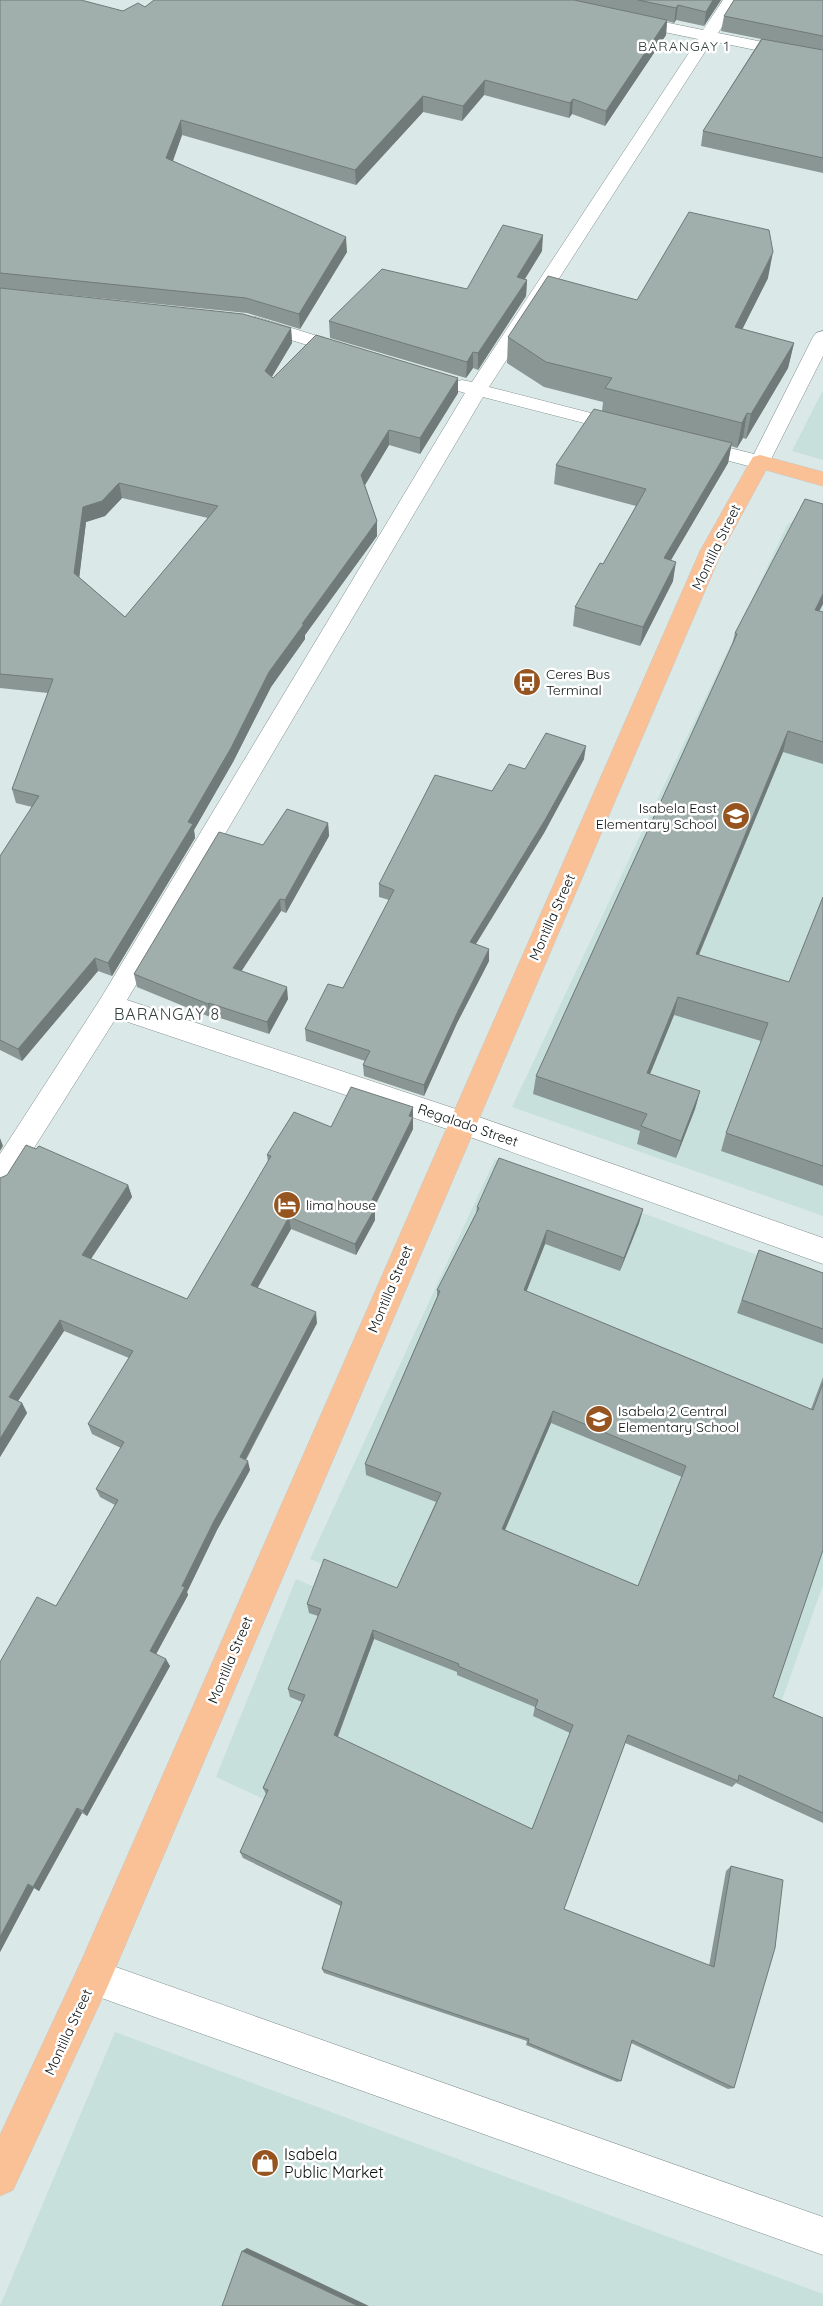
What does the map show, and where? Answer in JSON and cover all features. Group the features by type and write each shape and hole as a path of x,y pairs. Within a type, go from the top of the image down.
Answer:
{"main road":[{"path":"760,462 823,479"},
{"name":"Montilla Street","path":"0,2178 93,1977 711,551 760,462"}],"street":[{"path":"0,1178 110,1005 476,390 731,0"},
{"path":"612,16 823,59"},
{"path":"238,320 247,321 362,356"},
{"path":"675,440 760,462 823,337"},
{"path":"448,382 637,431"},
{"name":"Regalado Street","path":"110,1005 462,1123 823,1251"},
{"path":"93,1977 823,2236"}],"shaded area":[{"path":"823,390 823,460 792,451"},
{"name":"Isabela East Elementary School","path":"814,508 823,508 823,1216 512,1107 787,525"},
{"name":"Isabela 2 Central Elementary School","path":"495,1159 823,1279 823,1585 768,1739 310,1559"},
{"path":"296,1579 608,1713 533,1923 216,1777"},
{"name":"Isabela Public Market","path":"115,2032 823,2294 823,2306 0,2306"}],"building":[{"path":"0,0 81,0 123,11 138,3 145,7 154,0 574,0 667,20 606,111 573,99 570,103 485,80 463,106 423,96 355,170 181,120 166,158 346,237 299,314 246,298 0,273"},
{"path":"638,0 713,0 706,12 678,5 676,8"},
{"path":"734,0 823,0 823,36 724,16"},
{"path":"762,39 823,50 823,158 703,131"},
{"path":"689,212 769,230 773,252 735,327 794,343 751,414 747,413 742,423 605,388 612,378 546,362 508,337 548,276 637,300"},
{"path":"503,225 543,235 517,277 527,280 478,353 473,352 467,362 329,321 382,269 467,289"},
{"path":"0,288 243,314 291,328 265,371 273,378 316,335 458,378 420,438 389,430 361,475 377,521 269,672 231,748 188,822 193,824 108,963 95,958 18,1049 0,1040 0,856 39,796 12,789 53,679 0,674","holes":["119,483 218,506 125,617 74,573 83,507 102,501"]},
{"path":"594,409 732,443 664,558 676,562 643,627 575,607 600,563 603,564 646,489 556,465"},
{"name":"Isabela East Elementary School","path":"805,499 823,504 823,594 815,610 823,612 823,742 788,731 696,954 789,982 823,897 823,1166 726,1133 768,1023 678,997 647,1073 700,1091 681,1141 641,1126 647,1114 536,1076 737,634 735,633"},
{"path":"546,733 586,746 545,820 470,942 489,949 424,1085 363,1065 370,1051 305,1029 328,984 343,988 394,890 379,884 435,775 492,791 509,764 525,769"},
{"path":"287,809 328,823 285,900 280,899 233,968 287,987 267,1022 208,1004 134,974 219,832 263,845"},
{"path":"351,1087 413,1107 409,1116 413,1117 369,1206 375,1208 355,1244 289,1217 251,1285 316,1312 240,1457 248,1461 214,1521 182,1586 185,1587 150,1651 166,1659 83,1811 77,1808 33,1887 28,1884 0,1937 0,1662 37,1597 56,1606 118,1500 96,1489 124,1442 88,1424 133,1351 60,1320 9,1397 22,1403 0,1439 0,1178 7,1175 26,1145 36,1149 39,1146 128,1185 82,1255 187,1299 271,1156 267,1155 294,1112 331,1127"},
{"path":"499,1158 643,1209 624,1258 547,1230 524,1290 813,1410 823,1383 823,1550 773,1697 823,1718 823,1813 739,1775 738,1781 628,1735 564,1909 714,1967 731,1866 783,1880 775,1948 734,2088 632,2040 621,2081 528,2043 529,2039 322,1969 342,1902 240,1852 268,1790 263,1788 305,1695 288,1689 321,1609 307,1604 324,1559 397,1588 441,1493 365,1464 440,1291 437,1290 479,1208 477,1207","holes":["553,1411 686,1466 638,1586 502,1529","373,1630 459,1664 458,1666 538,1700 535,1708 573,1725 532,1829 334,1735"]},
{"path":"759,1250 823,1273 823,1329 742,1300"},
{"path":"242,2251 358,2306 222,2306"}],"place":[{"name":"Ceres Bus Terminal","path":"527,682"},
{"name":"Isabela East Elementary School","path":"736,816"},
{"name":"lima house","path":"287,1205"},
{"name":"Isabela 2 Central Elementary School","path":"599,1419"},
{"name":"Isabela Public Market","path":"265,2163"}],"district":[{"name":"BARANGAY 1","path":"684,46"},
{"name":"BARANGAY 8","path":"167,1014"}]}
